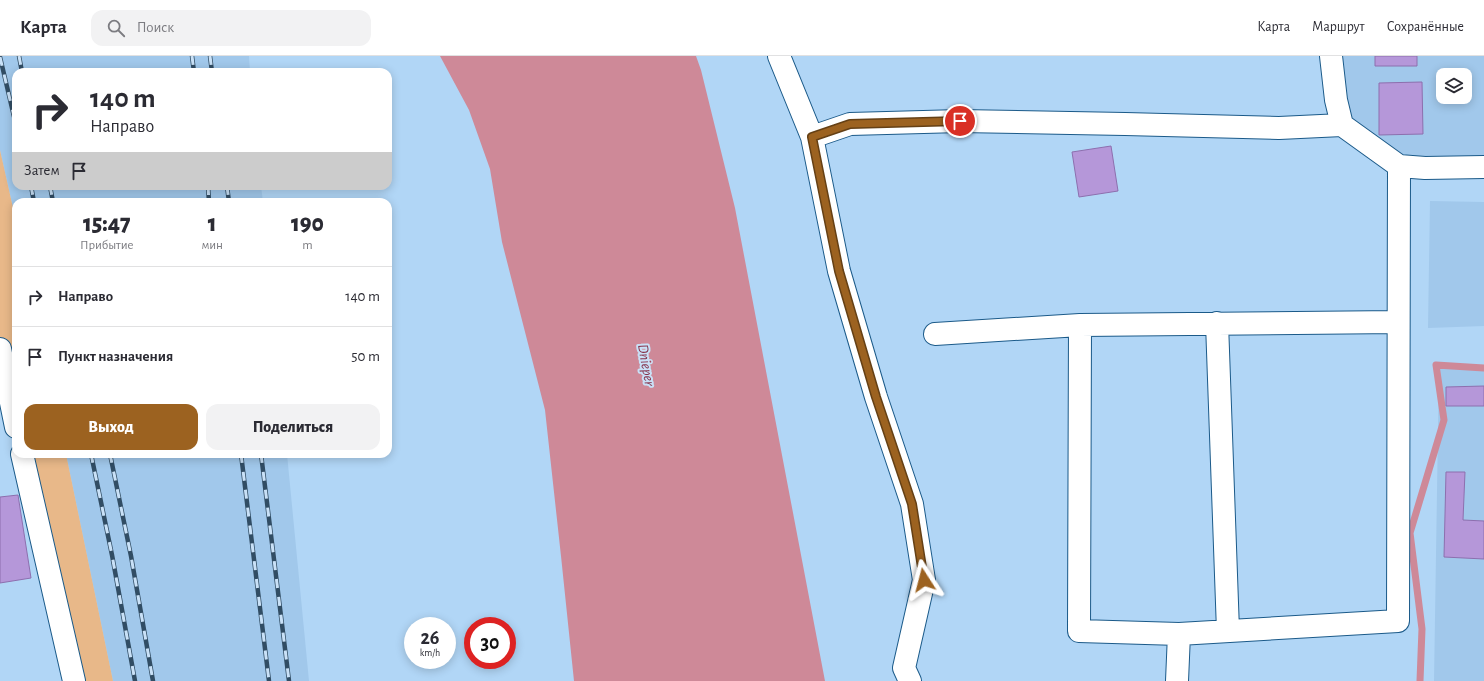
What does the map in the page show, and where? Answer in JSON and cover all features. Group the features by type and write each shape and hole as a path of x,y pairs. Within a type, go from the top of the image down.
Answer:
{"street":[{"path":"779,56 812,137 839,271 876,397 912,504 924,580 904,668 910,681"},
{"path":"1331,56 1336,100 1342,124 1399,166 1425,168 1484,167"},
{"path":"812,137 850,124 960,121 1279,128 1342,124"},
{"path":"1080,325 1080,630 1179,634 1398,621 1399,166"},
{"path":"935,334 1080,325 1398,322"},
{"path":"1217,323 1228,631"},
{"path":"0,349 12,408"},
{"path":"23,458 74,681"},
{"path":"1177,681 1179,634"}],"shaded area":[{"path":"0,56 249,56 250,68 12,68 12,190 262,190 262,198 12,198 12,203 0,150"},
{"path":"1337,56 1484,56 1484,156 1382,156 1342,120"},
{"path":"0,150 12,203 12,432 0,382"},
{"path":"1430,201 1484,202 1484,326 1428,328"},
{"path":"1439,365 1484,365 1484,681 1434,681"},
{"path":"18,458 67,458 113,681 71,681"},
{"path":"67,458 287,458 309,681 113,681"}],"water":[{"name":"Dnieper","path":"440,56 696,56 701,70 735,208 825,681 574,681 545,410 502,242 490,169 469,110"}],"building":[{"path":"1375,56 1417,56 1417,66 1375,66"},
{"path":"1422,82 1423,134 1379,135 1379,83"},
{"path":"1111,146 1118,191 1079,197 1072,152"},
{"path":"1484,386 1484,406 1446,406 1446,387"},
{"path":"1446,472 1465,472 1463,520 1484,521 1484,559 1444,557"},
{"path":"18,495 31,578 0,583 0,497"}],"waterway":[{"path":"1420,681 1422,629 1410,533 1444,420 1436,365 1484,368"}],"railway":[{"path":"19,56 21,68"},
{"path":"192,56 194,68"},
{"path":"210,56 212,68"},
{"path":"0,57 12,108"},
{"path":"32,190 33,198"},
{"path":"51,190 52,198"},
{"path":"208,190 209,198"},
{"path":"228,190 228,198"},
{"path":"92,458 112,555 135,681"},
{"path":"111,458 131,556 153,681"},
{"path":"241,458 269,681"},
{"path":"261,458 289,681"}],"route":[{"path":"924,580 912,504 876,397 839,271 812,137 850,124 960,121"}]}
